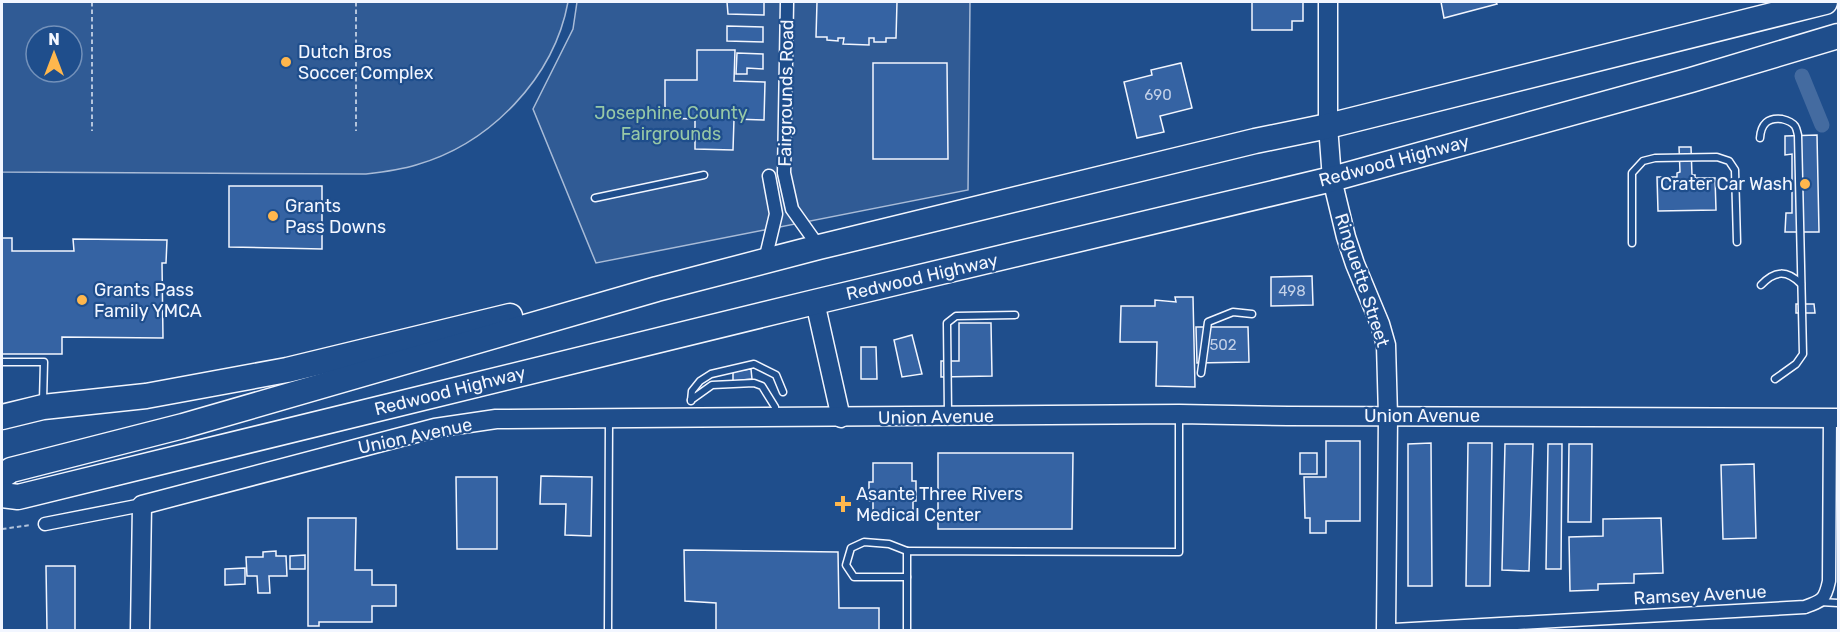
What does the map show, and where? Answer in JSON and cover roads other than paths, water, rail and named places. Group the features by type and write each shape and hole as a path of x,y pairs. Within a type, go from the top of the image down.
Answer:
{"highway":[{"name":"Redwood Highway","path":"2,476 11,470 195,423 657,289 819,247 1255,141 1328,126 1825,2"},
{"name":"Redwood Highway","path":"2,495 18,497 815,302 1332,179 1691,80 1839,36"},
{"path":"1691,80 1768,71 1839,51"},
{"path":"2,417 43,407 146,396 286,370 585,298 657,289"}],"street":[{"name":"Fairgrounds Road","path":"787,2 784,173 792,208 819,247"},
{"name":"Ringuette Street","path":"1328,2 1328,126 1332,179 1346,237 1386,345 1388,416 1386,630"},
{"path":"765,261 776,214 769,176"},
{"path":"815,302 841,418"},
{"path":"2,408 43,407"},
{"name":"Union Avenue","path":"45,524 142,505 435,428 496,419 1179,414 1834,418"},
{"path":"1820,602 1826,595 1828,581 1834,418"},
{"path":"140,630 142,505"},
{"name":"Ramsey Avenue","path":"1395,630 1805,607 1820,602"}],"lane":[{"path":"1760,138 1760,129 1765,122 1774,118 1786,120 1795,126 1798,135 1803,354 1796,364 1775,379"},
{"path":"1632,243 1632,173 1643,161 1655,158 1717,157 1729,161 1735,170 1737,242"},
{"path":"595,198 704,175"},
{"path":"1761,285 1769,277 1780,273 1794,277 1801,284"},
{"path":"1201,373 1208,322 1233,312 1252,314"},
{"path":"948,417 946,323 956,316 1015,315"},
{"path":"2,362 44,362 43,407"},
{"path":"775,407 762,386 754,383 712,385 691,400 692,391 700,381 711,374 754,364 776,375 783,392"},
{"path":"907,578 854,578 846,565 851,548 864,542 889,544 907,551 1179,552 1179,414"},
{"path":"608,630 609,418"},
{"path":"907,551 907,630"},
{"path":"1820,602 1839,603"}],"waterway":[{"path":"1802,76 1822,125"}],"place":[{"name":"Dutch Bros Soccer Complex","path":"286,62"},
{"name":"Crater Car Wash","path":"1805,184"},
{"name":"Grants Pass Downs","path":"273,216"},
{"name":"Grants Pass Family YMCA","path":"82,300"},
{"name":"Asante Three Rivers Medical Center","path":"843,504"}],"park label":[{"name":"Josephine County Fairgrounds","path":"671,123"}]}
